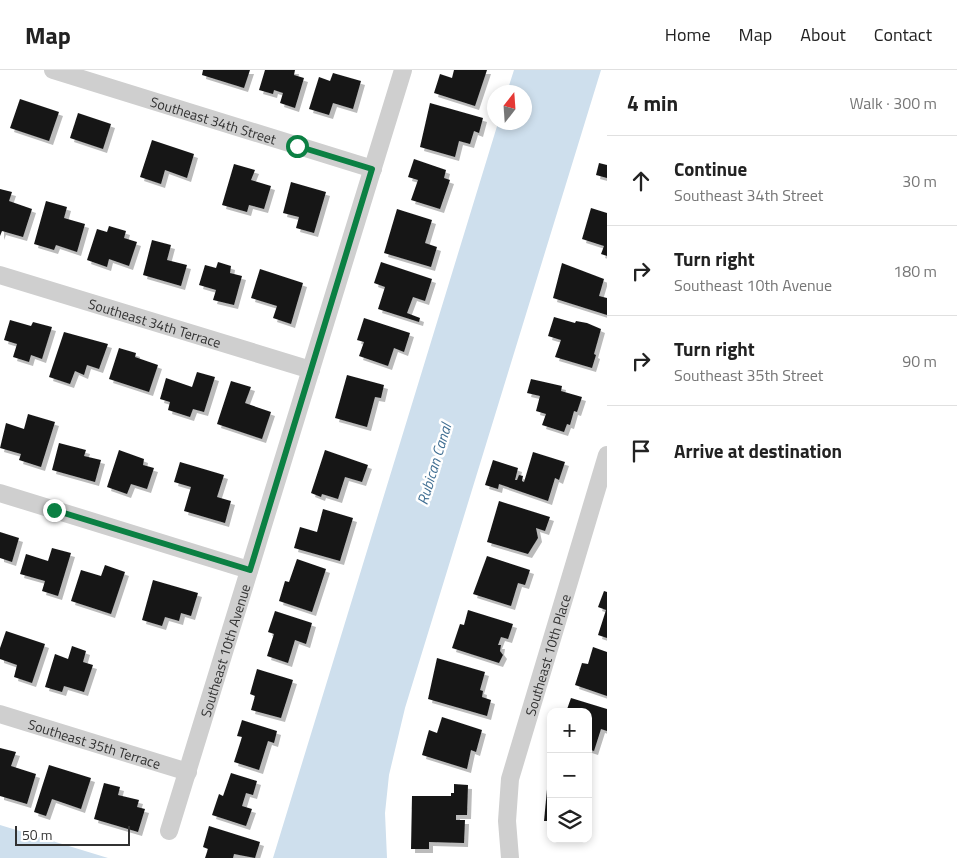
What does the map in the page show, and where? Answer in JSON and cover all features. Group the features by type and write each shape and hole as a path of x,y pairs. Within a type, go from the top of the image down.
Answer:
{"street":[{"name":"Southeast 34th Street","path":"53,70 372,169"},
{"name":"Southeast 10th Avenue","path":"170,831 403,70"},
{"name":"Southeast 34th Terrace","path":"0,275 311,370"},
{"name":"Southeast 10th Place","path":"510,858 507,821 510,779 607,455"},
{"path":"0,493 250,570"},
{"name":"Southeast 35th Terrace","path":"0,714 188,772"}],"water":[{"name":"Rubican Canal","path":"514,70 601,70 405,708 389,775 385,813 387,858 273,858 496,130 532,130 532,85 509,85"},
{"path":"0,825 108,858 0,858"}],"building":[{"path":"203,70 250,70 244,88 202,75"},
{"path":"265,70 295,70 294,75 304,78 295,108 280,103 283,93 274,90 273,94 259,90"},
{"path":"454,70 487,70 475,106 434,93 440,74 452,78"},
{"path":"333,73 361,81 353,109 333,103 329,115 309,109 319,77 330,81"},
{"path":"20,99 59,112 49,141 10,128"},
{"path":"430,103 483,118 479,133 474,131 470,144 459,141 455,157 420,147"},
{"path":"78,113 111,124 103,149 70,138"},
{"path":"152,140 194,154 187,178 165,170 161,184 140,177"},
{"path":"414,159 446,170 444,178 450,180 440,209 411,200 418,180 408,177"},
{"path":"599,163 607,165 607,178 596,175"},
{"path":"234,164 255,170 251,180 271,186 264,209 249,205 247,212 222,205"},
{"path":"291,182 326,192 314,233 296,228 299,217 283,213"},
{"path":"0,189 12,192 9,201 32,209 23,237 2,231 0,236"},
{"path":"46,201 67,207 64,218 85,224 77,252 56,245 54,250 34,244"},
{"path":"591,208 607,213 607,256 601,254 604,246 582,239"},
{"path":"397,209 432,220 425,243 437,247 431,267 384,253"},
{"path":"109,226 126,231 124,238 137,242 129,266 109,259 107,267 87,260 97,229 107,232"},
{"path":"152,240 171,245 167,260 187,265 181,286 143,275"},
{"path":"218,262 231,266 230,273 242,276 234,305 213,300 216,290 199,285 205,265 216,268"},
{"path":"381,262 432,279 425,301 413,297 407,313 420,318 419,322 378,309 385,287 374,283"},
{"path":"562,263 604,279 599,296 607,298 607,315 553,298"},
{"path":"260,269 303,283 291,324 273,318 277,306 251,298"},
{"path":"554,317 575,323 576,321 587,323 601,329 592,368 555,357 561,340 548,336"},
{"path":"364,318 410,333 404,352 394,348 388,366 359,356 364,342 357,340"},
{"path":"10,320 31,326 33,322 52,327 42,359 31,355 29,362 13,357 17,344 4,340"},
{"path":"64,332 108,344 99,369 87,365 84,375 75,371 70,384 49,377"},
{"path":"119,348 136,353 135,357 158,365 149,392 109,379"},
{"path":"197,372 215,377 204,412 193,409 190,417 168,410 170,402 160,399 166,378 192,387"},
{"path":"347,375 384,385 381,398 375,397 367,427 335,418"},
{"path":"531,379 562,386 561,391 582,397 577,412 574,411 570,425 567,424 564,432 542,425 546,414 536,411 540,396 527,393"},
{"path":"231,381 251,387 245,403 271,412 262,439 217,424"},
{"path":"28,414 55,422 41,467 19,460 21,454 0,448 6,423 24,429"},
{"path":"59,443 86,450 84,456 101,460 95,482 52,470"},
{"path":"119,450 144,459 143,465 154,468 147,489 131,484 127,494 107,487"},
{"path":"325,450 368,465 362,482 345,477 338,499 322,494 321,497 311,493"},
{"path":"533,452 565,462 559,480 555,478 548,501 499,484 498,489 485,485 493,460 518,468 515,480 517,480 519,475 523,476 522,481 524,482"},
{"path":"180,462 224,475 217,497 231,501 225,523 184,511 191,487 174,482"},
{"path":"499,501 550,517 545,531 536,528 538,538 528,554 487,542"},
{"path":"323,509 353,518 340,561 294,548 300,527 317,532"},
{"path":"0,532 19,538 12,562 0,558"},
{"path":"52,548 71,553 58,596 42,591 45,581 20,574 26,554 48,561"},
{"path":"487,556 530,570 525,585 518,583 511,606 473,594"},
{"path":"297,559 326,569 312,612 279,601 285,581 289,582"},
{"path":"105,565 125,572 111,614 71,601 81,570 101,576"},
{"path":"153,580 198,593 191,616 181,613 179,621 165,617 162,626 142,620"},
{"path":"604,591 607,592 607,638 598,635 606,610 598,607"},
{"path":"468,610 513,624 508,639 501,637 498,645 501,645 500,651 503,655 499,663 452,648 460,624 464,625"},
{"path":"275,611 312,623 306,644 295,640 288,663 267,656 274,634 268,632"},
{"path":"6,631 45,644 32,683 14,677 17,665 0,659 0,648"},
{"path":"72,646 86,651 83,662 93,665 84,692 64,686 62,692 45,687 55,654 68,659"},
{"path":"593,647 607,652 607,696 575,685 582,663 588,664"},
{"path":"437,658 485,672 480,690 483,691 482,697 491,700 487,716 428,699"},
{"path":"257,669 293,680 281,718 251,710 255,696 250,694"},
{"path":"571,698 607,709 607,731 601,729 594,751 592,750 592,708 567,708"},
{"path":"442,717 482,730 476,752 471,750 467,769 422,755 429,730 437,733"},
{"path":"242,720 277,731 274,743 268,741 259,770 234,762 242,737 237,736"},
{"path":"0,748 16,752 11,766 36,774 27,804 0,796"},
{"path":"49,765 91,778 81,809 52,799 46,816 34,812"},
{"path":"231,773 257,781 253,795 246,793 242,806 252,809 246,826 212,815 219,794 223,796"},
{"path":"104,783 120,787 118,795 139,800 137,807 145,809 138,832 94,819"},
{"path":"454,784 468,785 467,815 456,815 456,820 465,820 464,843 429,842 429,849 411,849 412,796 451,796 451,793 454,793"},
{"path":"547,790 547,821 544,821"},
{"path":"209,826 260,842 255,858 234,854 233,858 205,858 208,849 203,847"}],"route":[{"path":"54,510 250,570 372,169 297,146"}]}
